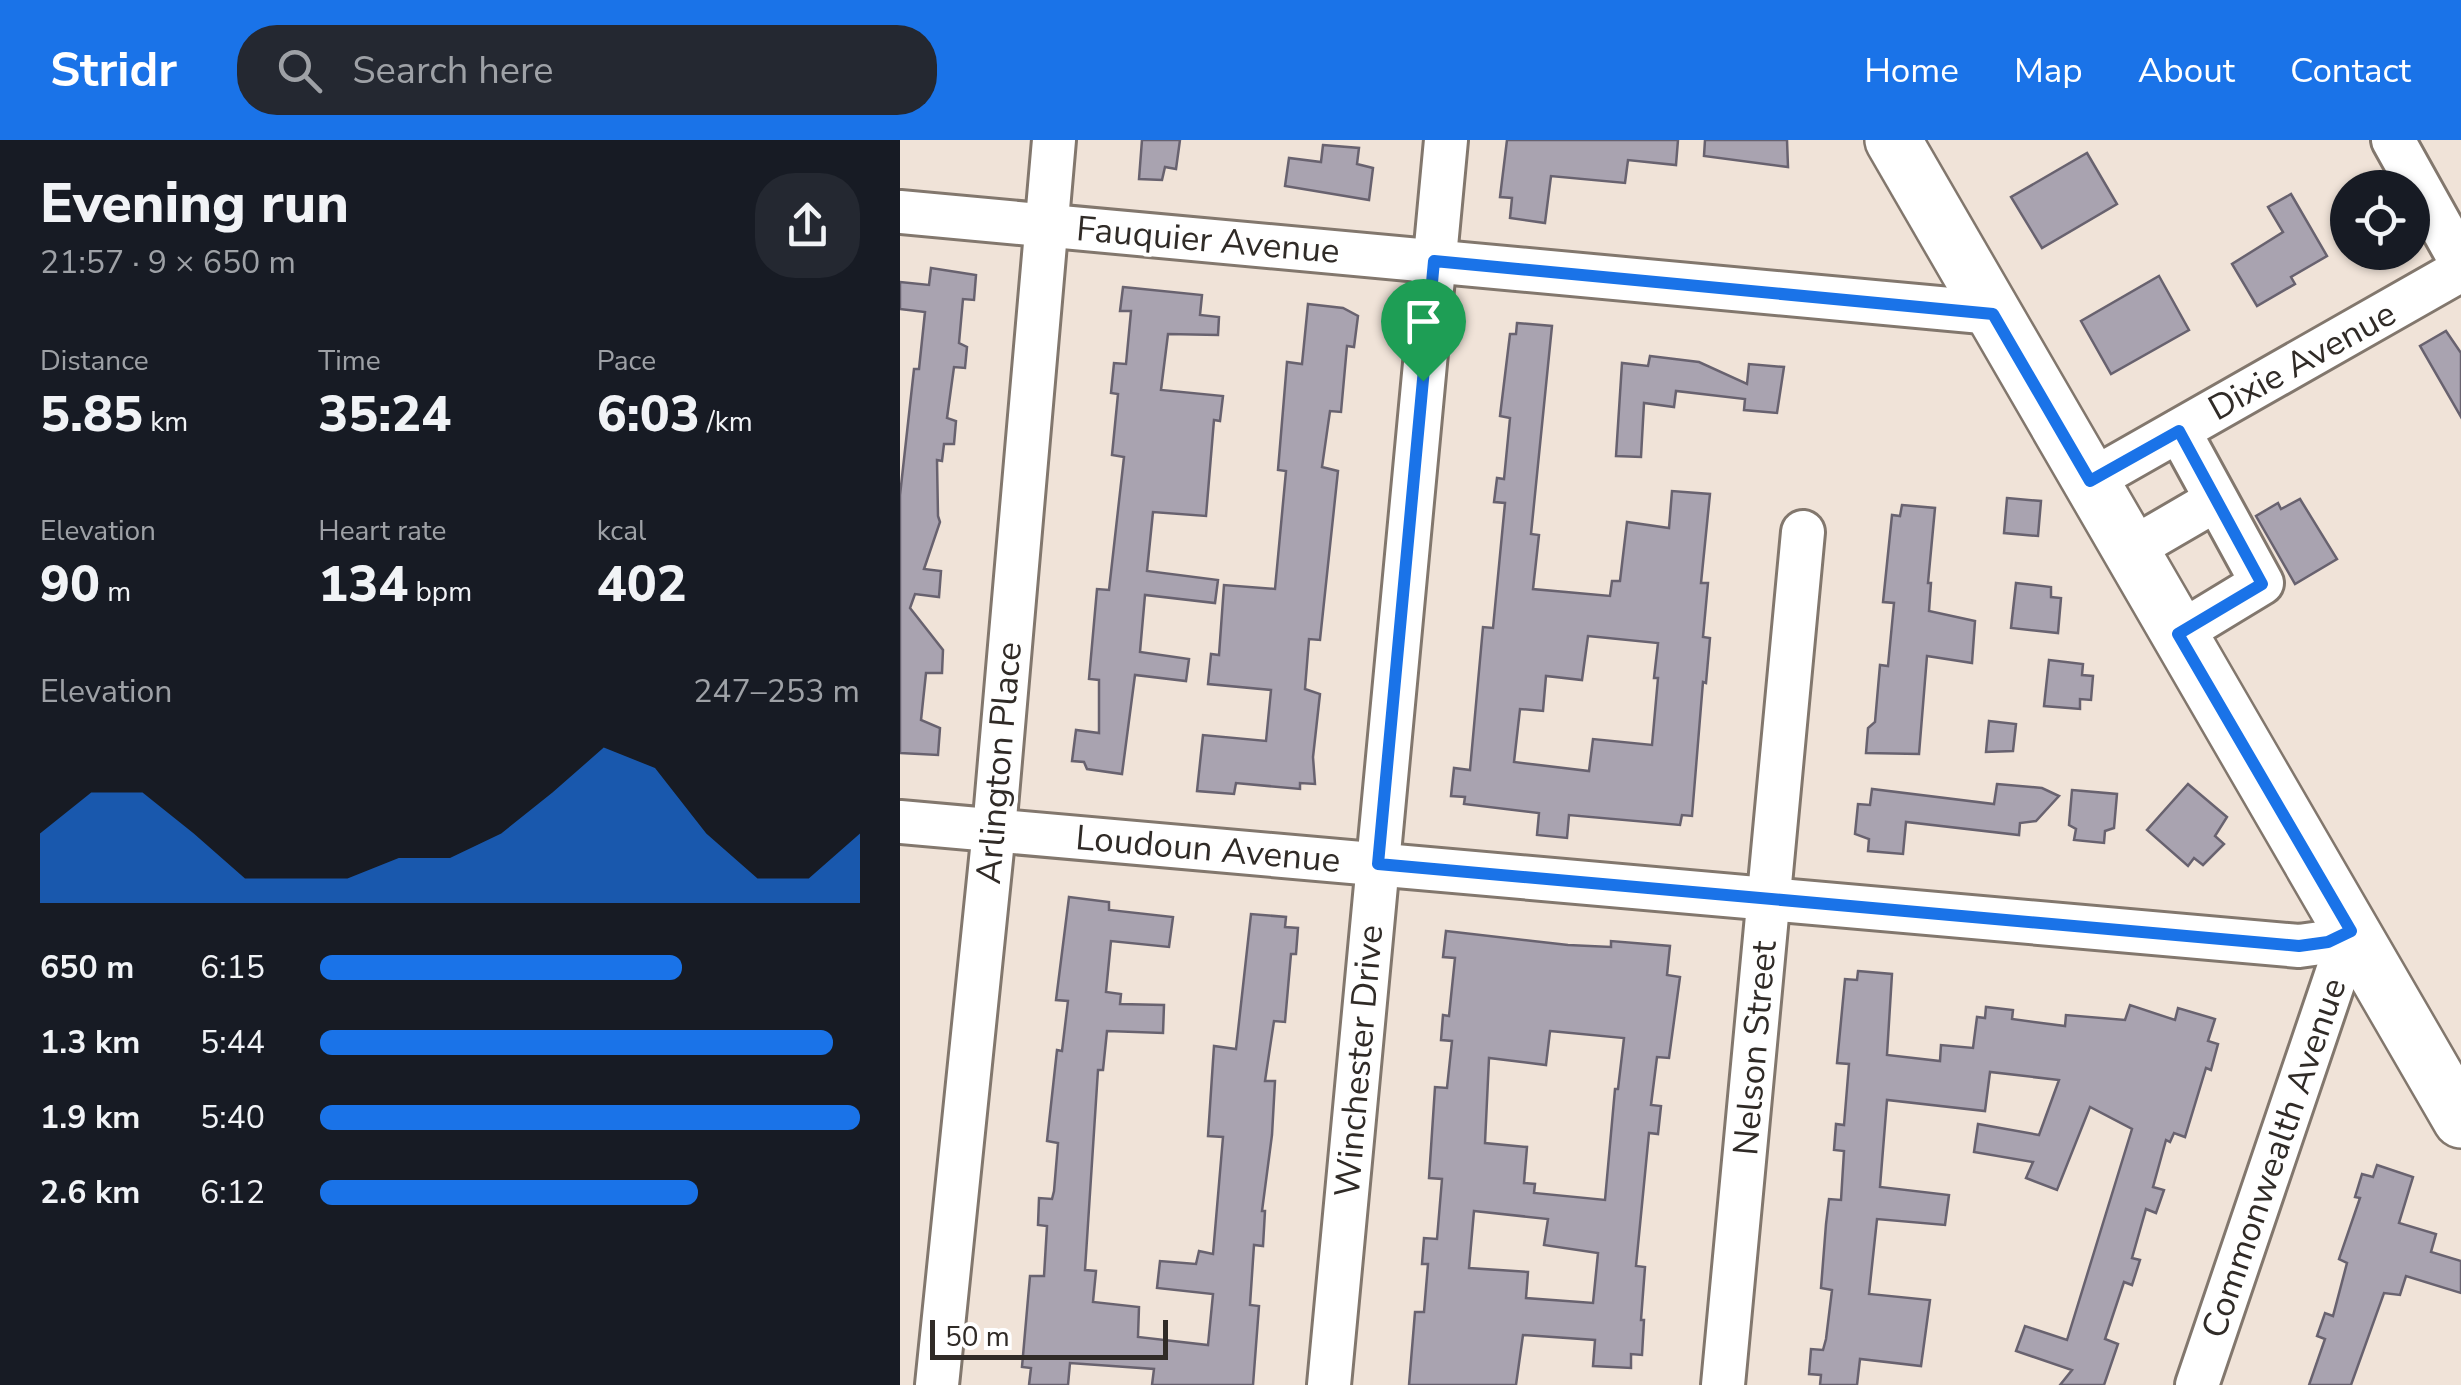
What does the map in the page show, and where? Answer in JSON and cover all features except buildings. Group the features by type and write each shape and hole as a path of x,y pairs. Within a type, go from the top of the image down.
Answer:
{"main road":[{"path":"1908,145 1993,314 2461,1120"}],"street":[{"name":"Arlington Place","path":"937,1385 994,830 1054,140"},
{"name":"Winchester Drive","path":"1329,1385 1446,140"},
{"path":"2393,140 2461,262"},
{"name":"Fauquier Avenue","path":"900,212 1993,314"},
{"name":"Dixie Avenue","path":"2090,481 2461,270"},
{"path":"2178,634 2262,584 2179,431"},
{"path":"2130,550 2216,500"},
{"name":"Nelson Street","path":"1724,1385 1803,532"},
{"name":"Loudoun Avenue","path":"900,822 2299,946 2328,942 2351,931"},
{"name":"Commonwealth Avenue","path":"2197,1385 2351,931"}],"route":[{"path":"1434,261 1993,314 2090,481 2179,431 2262,584 2178,634 2351,931 2328,942 2299,946 1378,864 1423,381 1434,261"}]}
